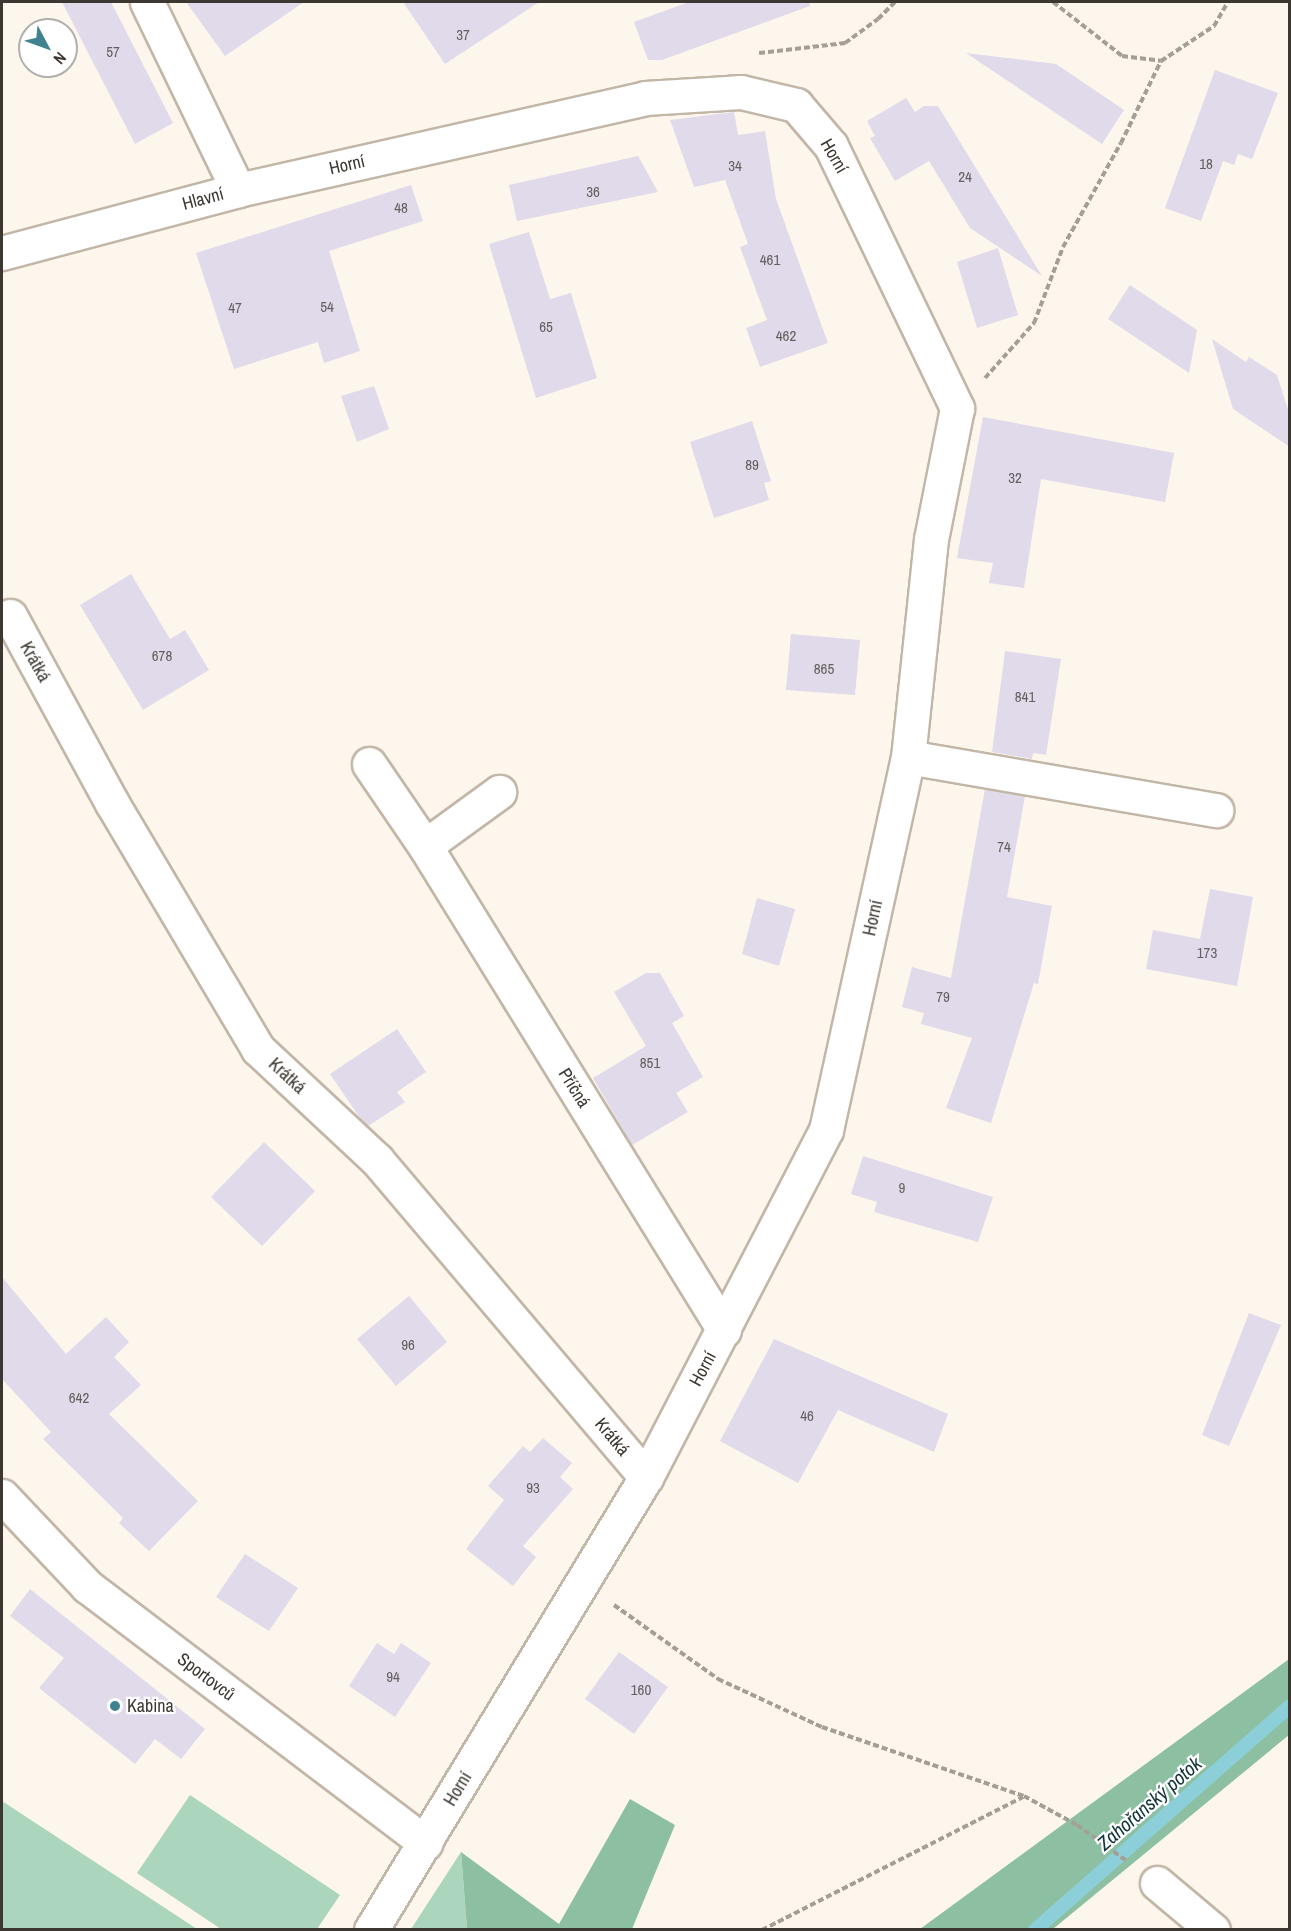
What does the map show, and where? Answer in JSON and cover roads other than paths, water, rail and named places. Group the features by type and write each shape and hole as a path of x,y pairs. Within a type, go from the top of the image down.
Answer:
{"street":[{"name":"Hlavní","path":"2,253 238,190 147,2"},
{"name":"Horní","path":"238,190 645,98 741,92 796,105 831,146 957,408 931,539 908,757 826,1130 646,1477 371,1929"},
{"name":"Krátká","path":"10,616 112,803 258,1049 377,1160 646,1477"},
{"path":"908,757 1216,810"},
{"name":"Příčná","path":"369,764 425,846 724,1330"},
{"path":"425,846 499,792"},
{"name":"Sportovců","path":"2,1496 87,1586 425,1843"},
{"path":"1157,1882 1213,1929"}],"waterway":[{"name":"Zahořanský potok","path":"1035,1930 1290,1706"}],"place":[{"name":"Kabina","path":"115,1706"}]}
